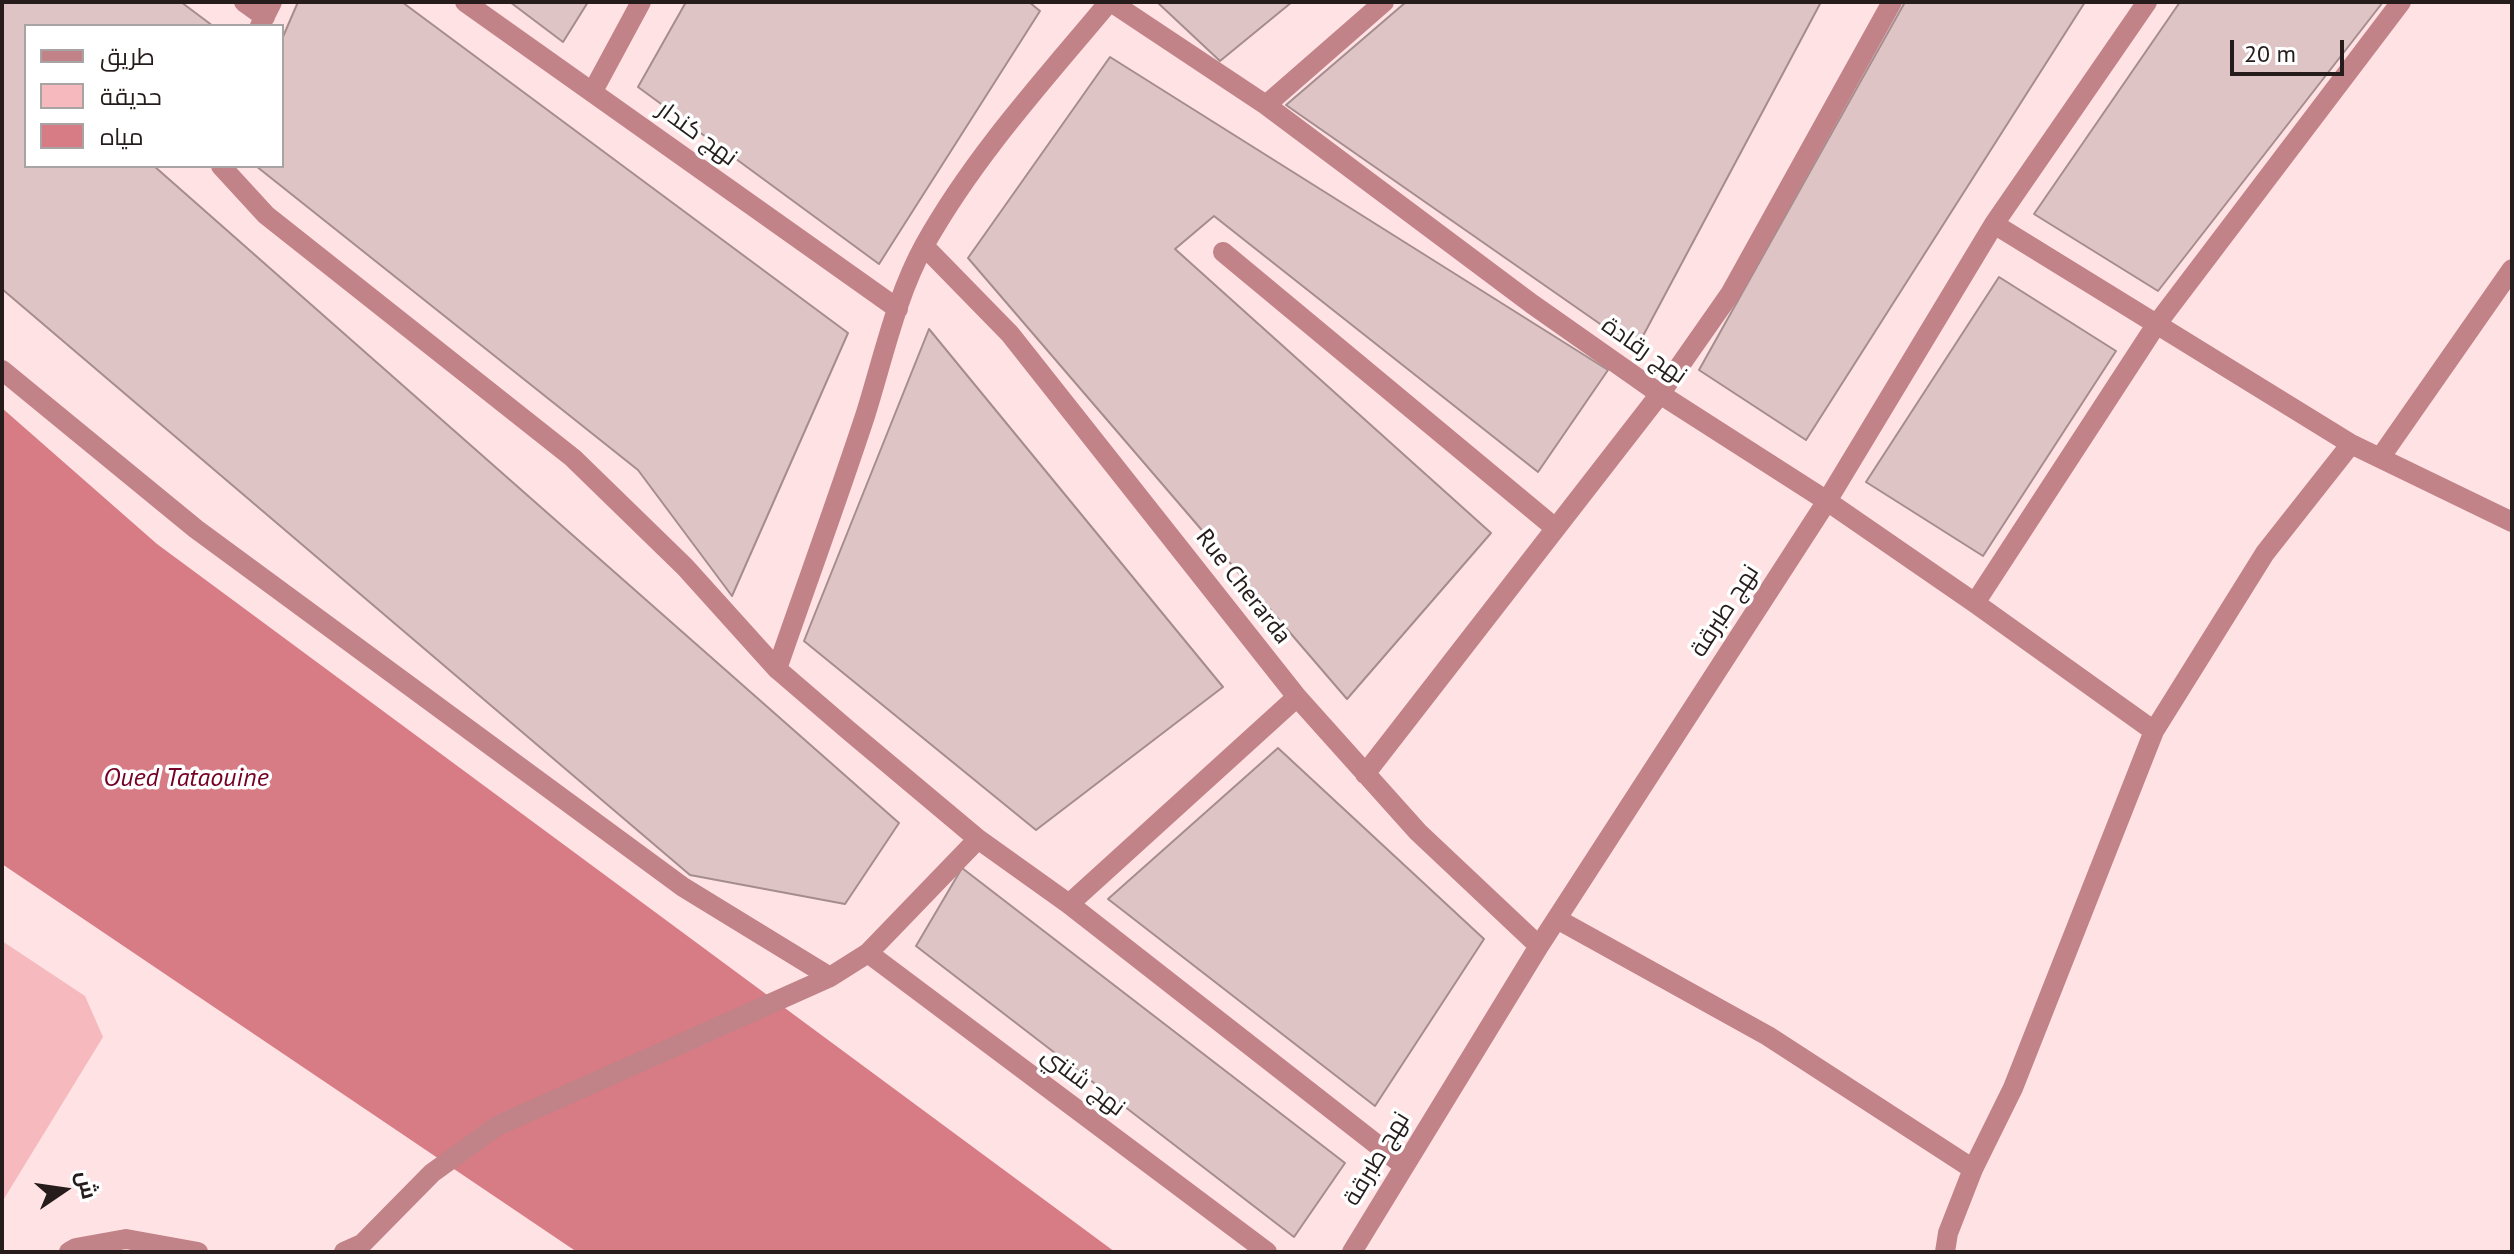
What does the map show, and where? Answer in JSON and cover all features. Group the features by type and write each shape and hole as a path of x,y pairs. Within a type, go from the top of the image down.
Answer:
{"street":[{"path":"244,2 266,15"},
{"name":"نهج كندار","path":"465,2 898,309"},
{"path":"593,91 641,2"},
{"path":"777,669 864,418 898,309 924,246 971,172 1016,112 1110,2"},
{"name":"نهج رقادة","path":"1110,2 1266,105 1532,304 1660,394 1827,501 2154,731"},
{"path":"1266,105 1384,2"},
{"path":"1365,774 1660,394 1730,294 1892,2"},
{"name":"نهج طبرقة","path":"1352,1252 1539,946 1827,501 1994,224 2147,2"},
{"path":"1975,603 2156,325 2401,2"},
{"path":"223,168 266,215 573,458 685,567 777,669 978,839 1069,904 1403,1165"},
{"path":"1994,224 2351,444 2512,522"},
{"name":"Rue Cherarda","path":"924,246 1010,334 1297,697 1418,832 1539,946"},
{"path":"1223,252 1554,527"},
{"path":"2380,458 2512,269"},
{"path":"2,370 196,529 298,605 683,887 830,977"},
{"path":"1945,1252 1948,1233 1973,1169 2013,1088 2154,731 2265,553 2351,444"},
{"path":"1069,904 1297,697"},
{"path":"344,1252 362,1244 432,1173 497,1126 830,977 868,953 978,839"},
{"path":"1557,919 1768,1036 1973,1169"},
{"name":"نهج شنني","path":"868,953 1267,1252"},
{"path":"69,1252 126,1239 198,1252"}],"green space":[{"path":"2,941 85,996 103,1037 2,1202"}],"water":[{"name":"Oued Tataouine","path":"2,408 157,544 1115,1252 577,1252 2,864"}],"building":[{"path":"2,2 181,2 210,24 24,24 24,168 156,168 899,823 845,904 690,875 2,289"},
{"path":"298,2 402,2 848,333 732,596 638,470 259,168 284,168 284,34"},
{"path":"510,2 588,2 563,42"},
{"path":"686,2 1029,2 1040,11 879,264 638,87"},
{"path":"1157,2 1292,2 1220,61"},
{"path":"1406,2 1821,2 1636,349 1286,105"},
{"path":"1905,2 2085,2 1806,440 1699,370"},
{"path":"2180,2 2383,2 2158,291 2034,214"},
{"path":"1110,57 1608,370 1538,472 1214,216 1175,249 1491,533 1347,699 968,258"},
{"path":"1999,277 2116,351 1983,556 1866,482"},
{"path":"929,329 1223,687 1036,830 804,641"},
{"path":"1278,748 1484,939 1375,1106 1108,899"},
{"path":"962,868 1345,1163 1294,1237 916,946"}]}
